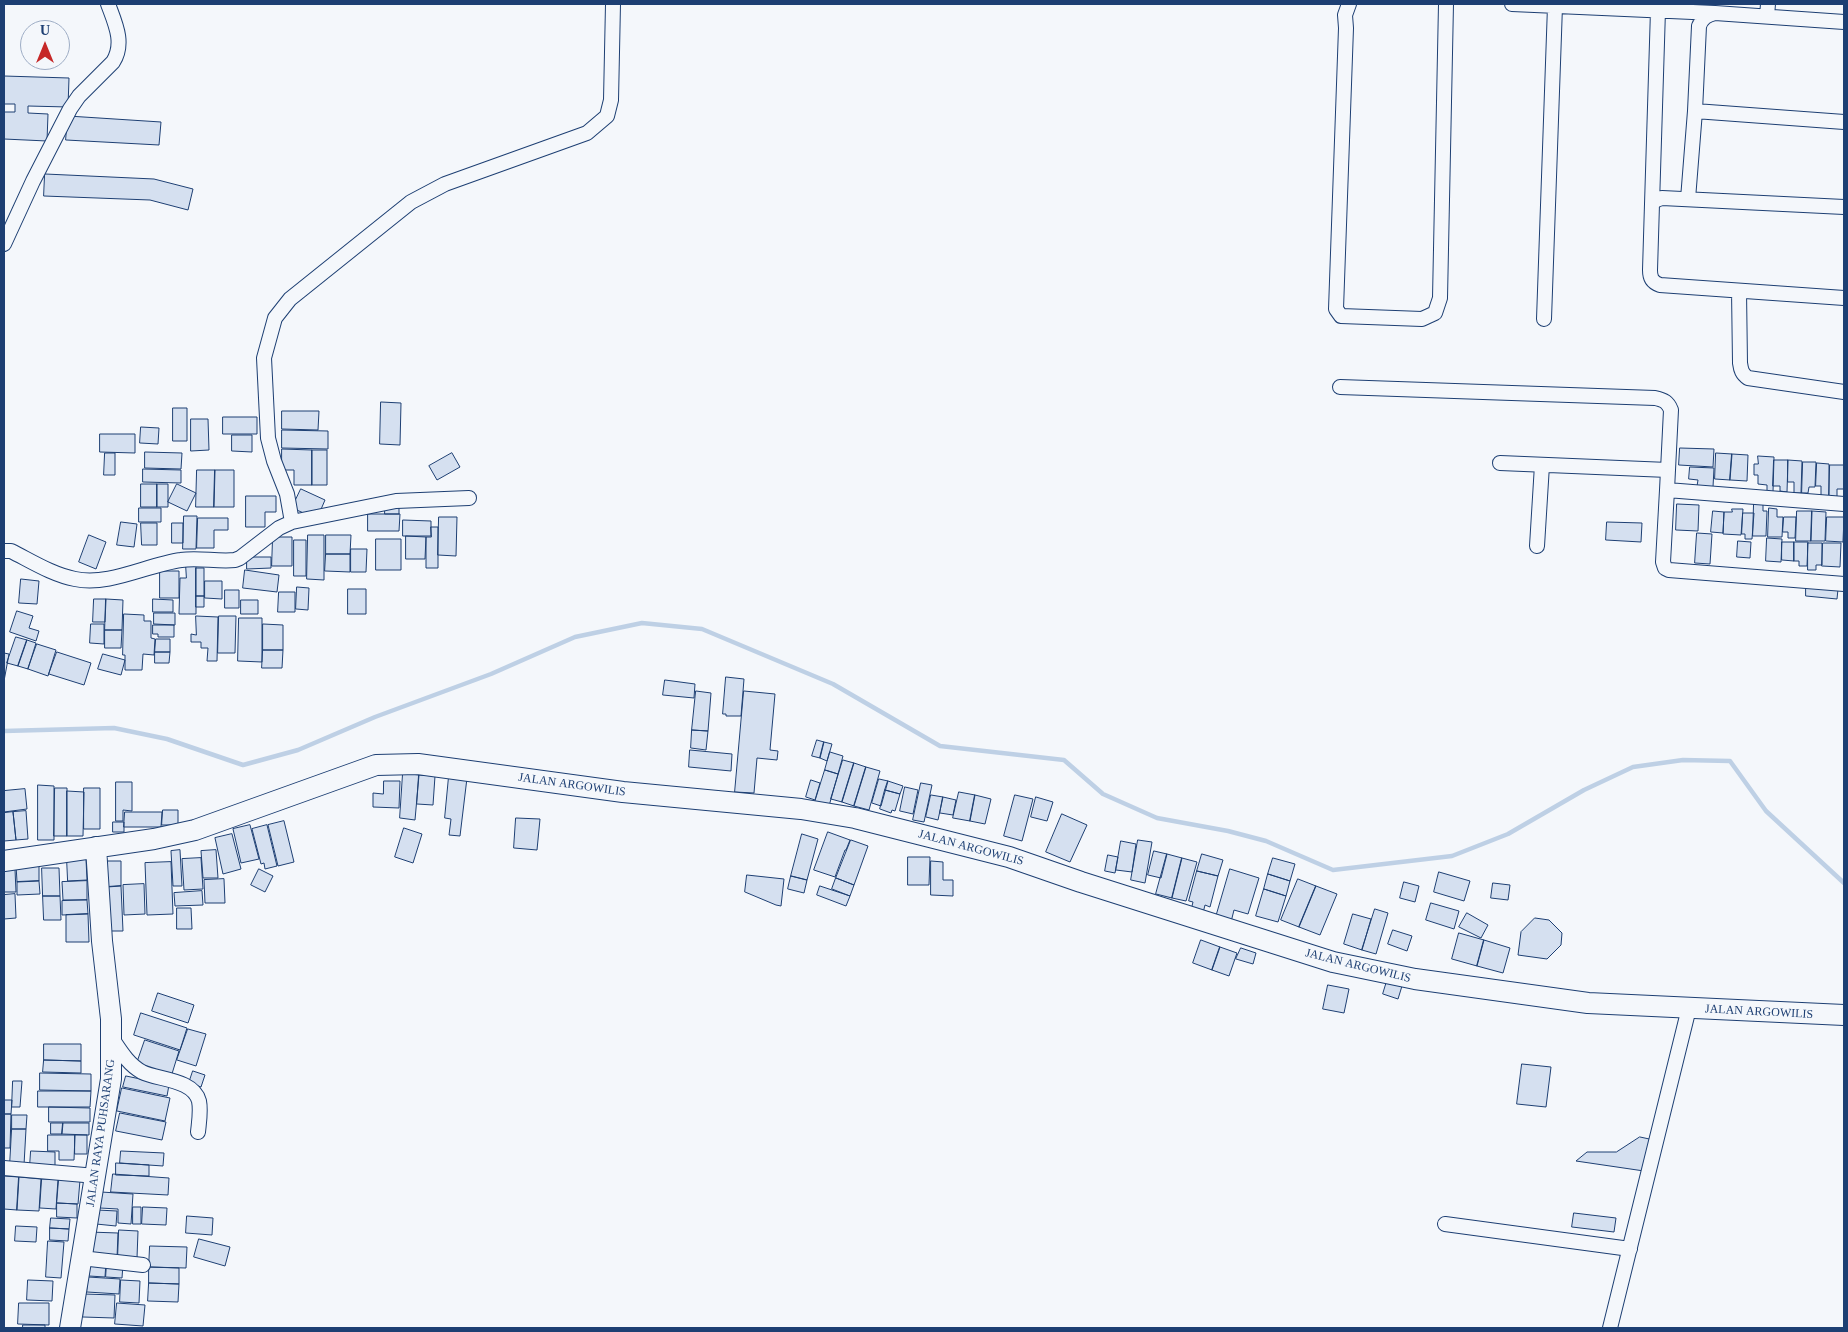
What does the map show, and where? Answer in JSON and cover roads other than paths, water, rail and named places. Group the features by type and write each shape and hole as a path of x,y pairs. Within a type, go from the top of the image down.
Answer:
{"street":[{"path":"4,244 33,181 70,109 117,56 119,49 118,33 108,4"},
{"path":"292,522 287,494 271,450 266,408 264,358 274,318 290,299 411,202 445,184 587,133 606,116 611,100 614,4"},
{"path":"1348,4 1345,15 1336,309 1341,316 1422,319 1435,313 1440,298 1446,4"},
{"path":"1512,4 1715,13 1767,10 1844,22"},
{"path":"1544,320 1555,6"},
{"path":"1658,10 1650,277 1655,283 1660,285 1844,298"},
{"path":"1688,199 1699,26 1707,15 1715,13"},
{"path":"1695,111 1844,122"},
{"path":"1652,204 1662,198 1844,207"},
{"path":"1739,291 1740,363 1744,375 1748,378 1844,392"},
{"path":"1340,387 1655,398 1668,403 1671,410 1662,562 1665,568 1669,570 1844,584"},
{"path":"1500,464 1668,470"},
{"path":"1537,546 1542,465"},
{"path":"1667,490 1844,504"},
{"path":"4,551 11,551 68,577 97,580 184,559 226,561 240,558 279,528 292,522 381,503 469,498"},
{"name":"JALAN ARGOWILIS","path":"4,861 195,830 376,765 418,764 623,792 801,810 855,818 1009,857 1099,888 1333,962 1415,979 1588,1003 1844,1015"},
{"name":"JALAN RAYA PUHSARANG","path":"70,1328 112,1079 112,1040 102,941 96,847"},
{"path":"1610,1328 1689,1008"},
{"path":"112,1040 127,1059 140,1071 192,1090 199,1102 198,1132"},
{"path":"4,1168 96,1176"},
{"path":"1445,1224 1630,1249"},
{"path":"82,1258 142,1264"}],"waterway":[{"path":"4,731 114,728 167,739 243,765 298,750 375,717 491,674 575,637 642,623 702,629 833,684 940,746 1064,760 1103,794 1157,818 1228,831 1266,841 1333,870 1452,856 1508,834 1584,790 1633,767 1683,760 1730,761 1766,811 1844,883"}]}
